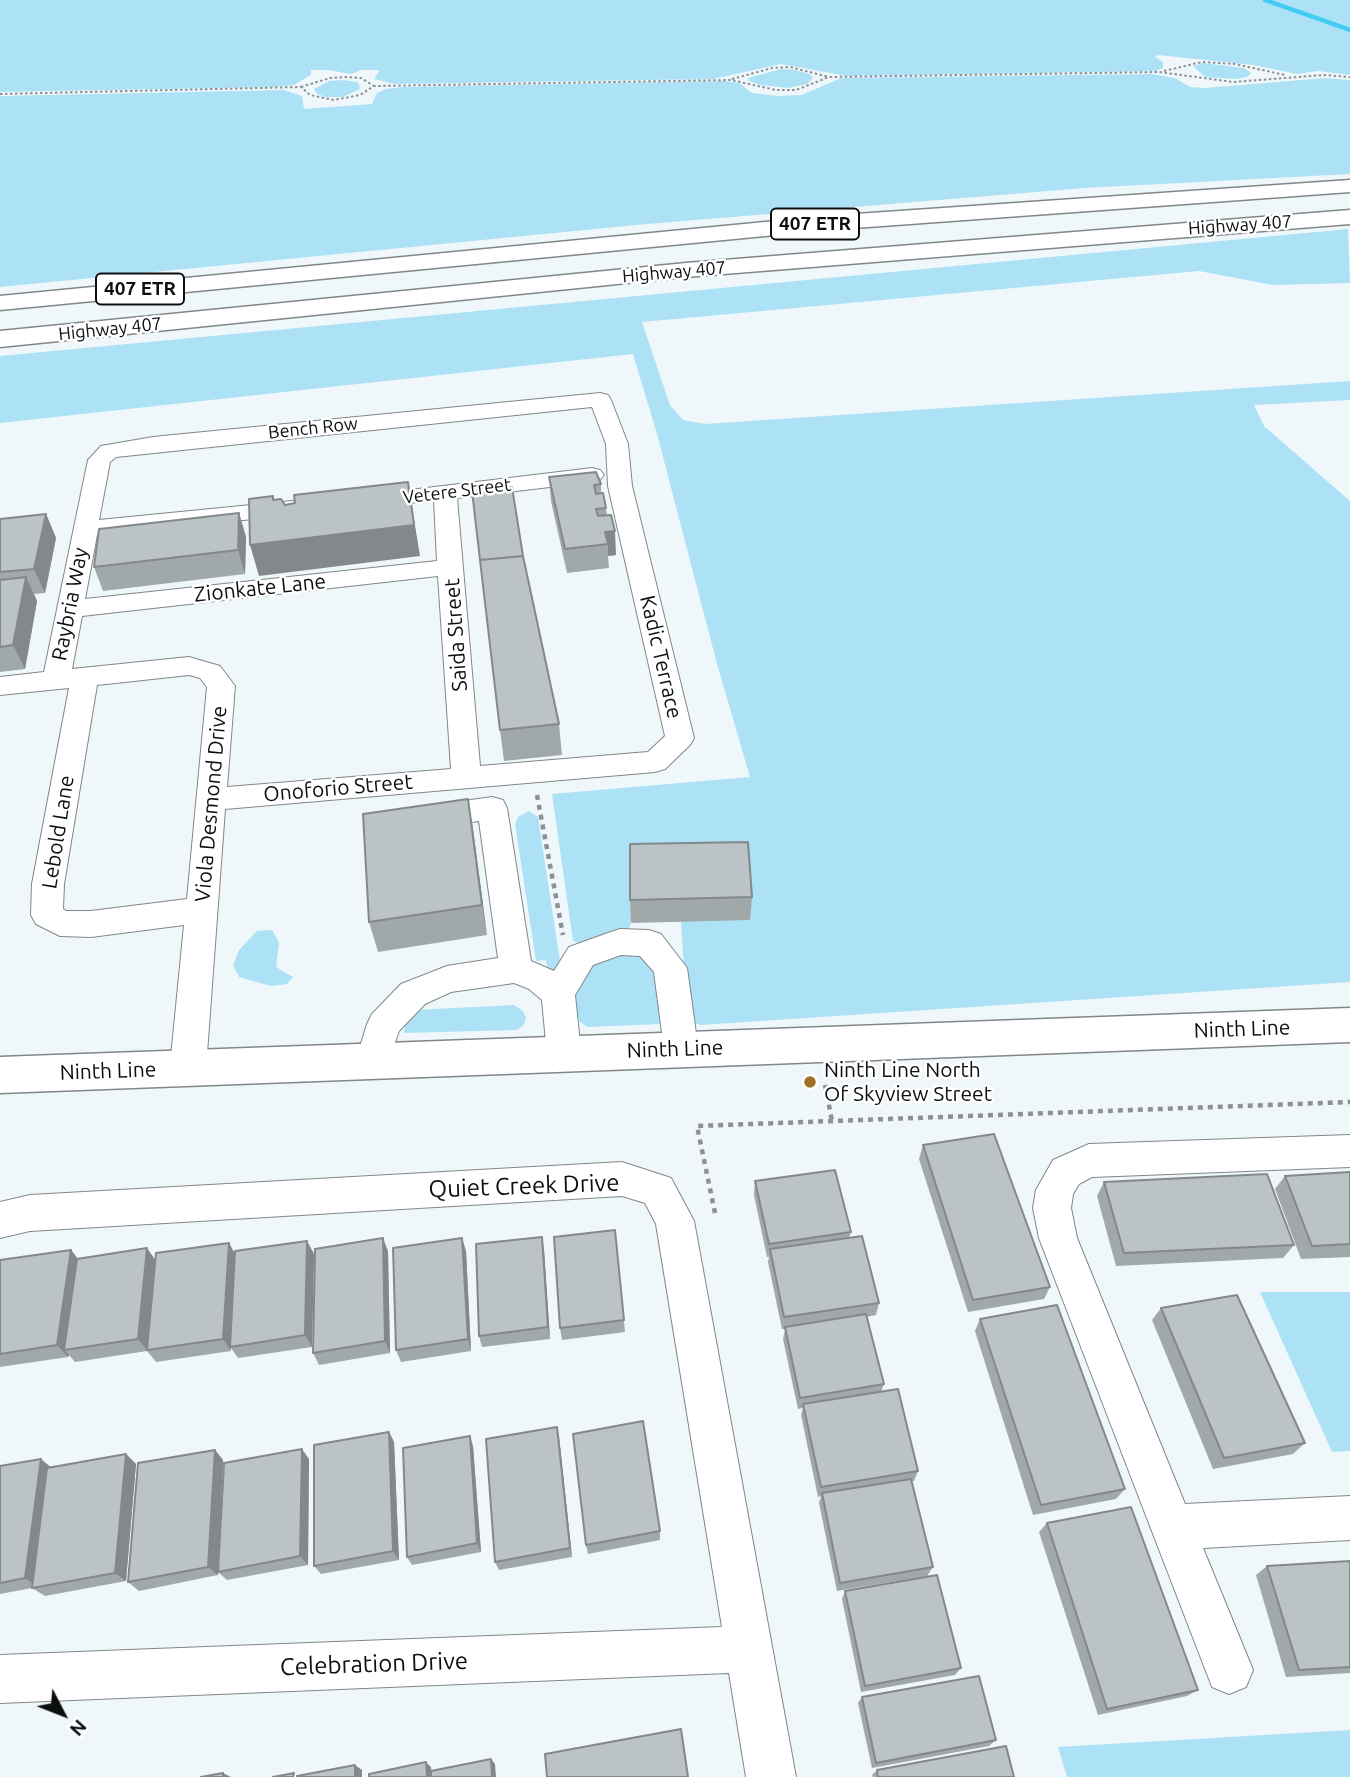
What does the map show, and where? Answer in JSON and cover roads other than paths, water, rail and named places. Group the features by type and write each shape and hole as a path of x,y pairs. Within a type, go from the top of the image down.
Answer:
{"main road":[{"name":"Highway 407","path":"0,303 841,222 1350,187"},
{"name":"Highway 407","path":"0,339 686,270 1350,217"},
{"name":"Ninth Line","path":"0,1075 1350,1025"}],"street":[{"name":"Kadic Terrace","path":"466,777 655,762 680,738 620,486 617,444 600,400"},
{"name":"Bench Row","path":"85,528 99,460 109,451 153,444 600,400"},
{"name":"Vetere Street","path":"348,503 620,473"},
{"name":"Saida Street","path":"445,494 466,777"},
{"path":"85,528 320,506"},
{"name":"Raybria Way","path":"70,679 69,609 85,528"},
{"name":"Zionkate Lane","path":"69,609 451,566"},
{"name":"Viola Desmond Drive","path":"0,686 189,666 210,672 221,686 188,1068"},
{"name":"Lebold Lane","path":"70,679 47,915 60,923 91,924 201,910"},
{"name":"Onoforio Street","path":"211,799 466,777"},
{"path":"418,818 492,808 516,969"},
{"path":"564,1053 558,994 580,956 620,942 649,943 670,968 681,1048"},
{"path":"373,1060 384,1024 412,994 447,979 516,969 541,979 558,994"},
{"path":"1229,1670 1058,1238 1052,1208 1055,1190 1066,1172 1089,1161 1350,1151"},
{"name":"Quiet Creek Drive","path":"0,1220 30,1213 622,1179 659,1190 675,1222 771,1777"},
{"path":"1172,1527 1350,1518"},
{"name":"Celebration Drive","path":"0,1679 748,1648"}],"waterway":[{"path":"1265,0 1350,30"}],"place":[{"name":"Ninth Line North Of Skyview Street","path":"810,1082"}]}
